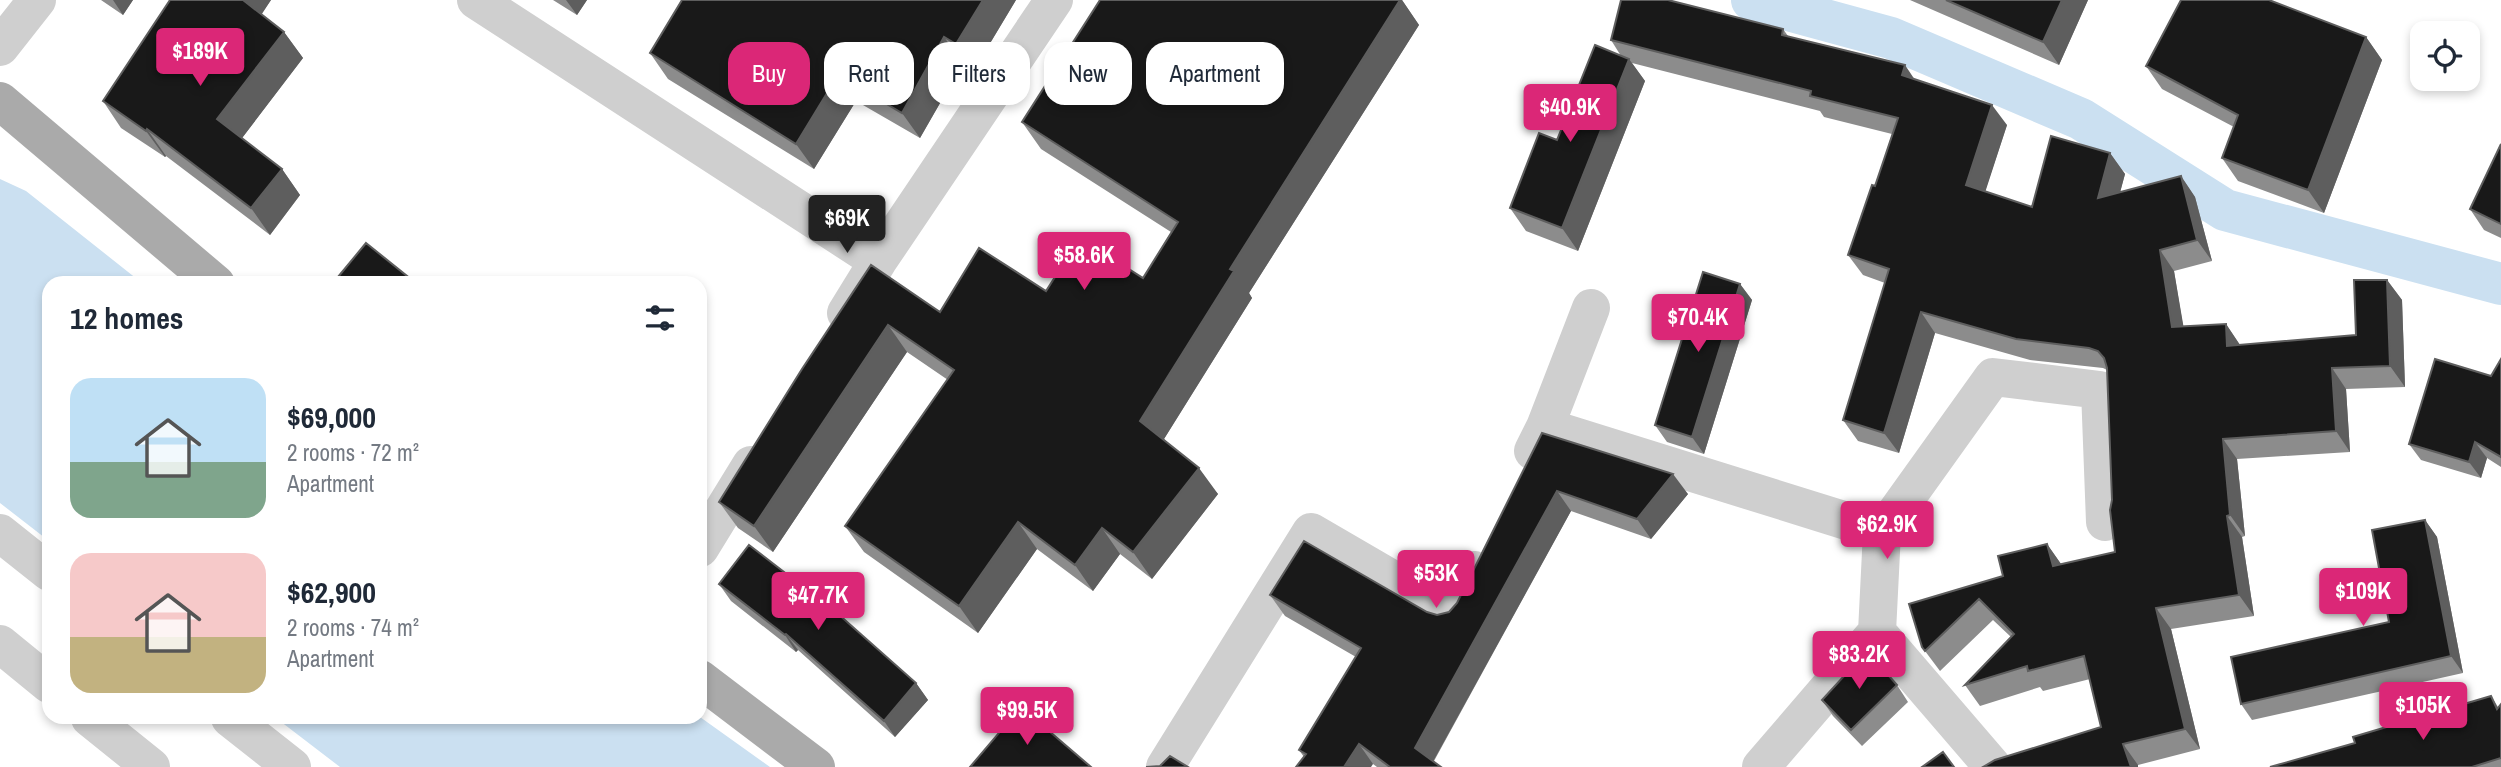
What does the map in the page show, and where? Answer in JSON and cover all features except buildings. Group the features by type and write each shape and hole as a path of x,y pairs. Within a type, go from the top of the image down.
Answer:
{"main road":[{"path":"0,101 207,276"},
{"path":"707,684 817,767"}],"street":[{"path":"0,47 37,0"},
{"path":"476,0 878,261"},
{"path":"828,341 878,261 1054,0"},
{"path":"1520,477 1545,427 1591,308"},
{"path":"1761,767 1877,632 1882,532 1993,377 2100,390 2105,522"},
{"path":"1545,427 1882,532"},
{"path":"707,537 771,433"},
{"path":"0,533 42,566"},
{"path":"1166,767 1311,533 1452,614 1489,540"},
{"path":"1877,632 1993,767"},
{"path":"0,644 42,678"},
{"path":"97,724 151,767"},
{"path":"238,724 292,767"}],"water":[{"path":"0,179 26,191 133,276 42,276 42,536 0,503"},
{"path":"707,722 770,767 340,767 284,724"}],"waterway":[{"path":"1752,0 1891,38 2081,119 2225,210 2501,284"}]}
